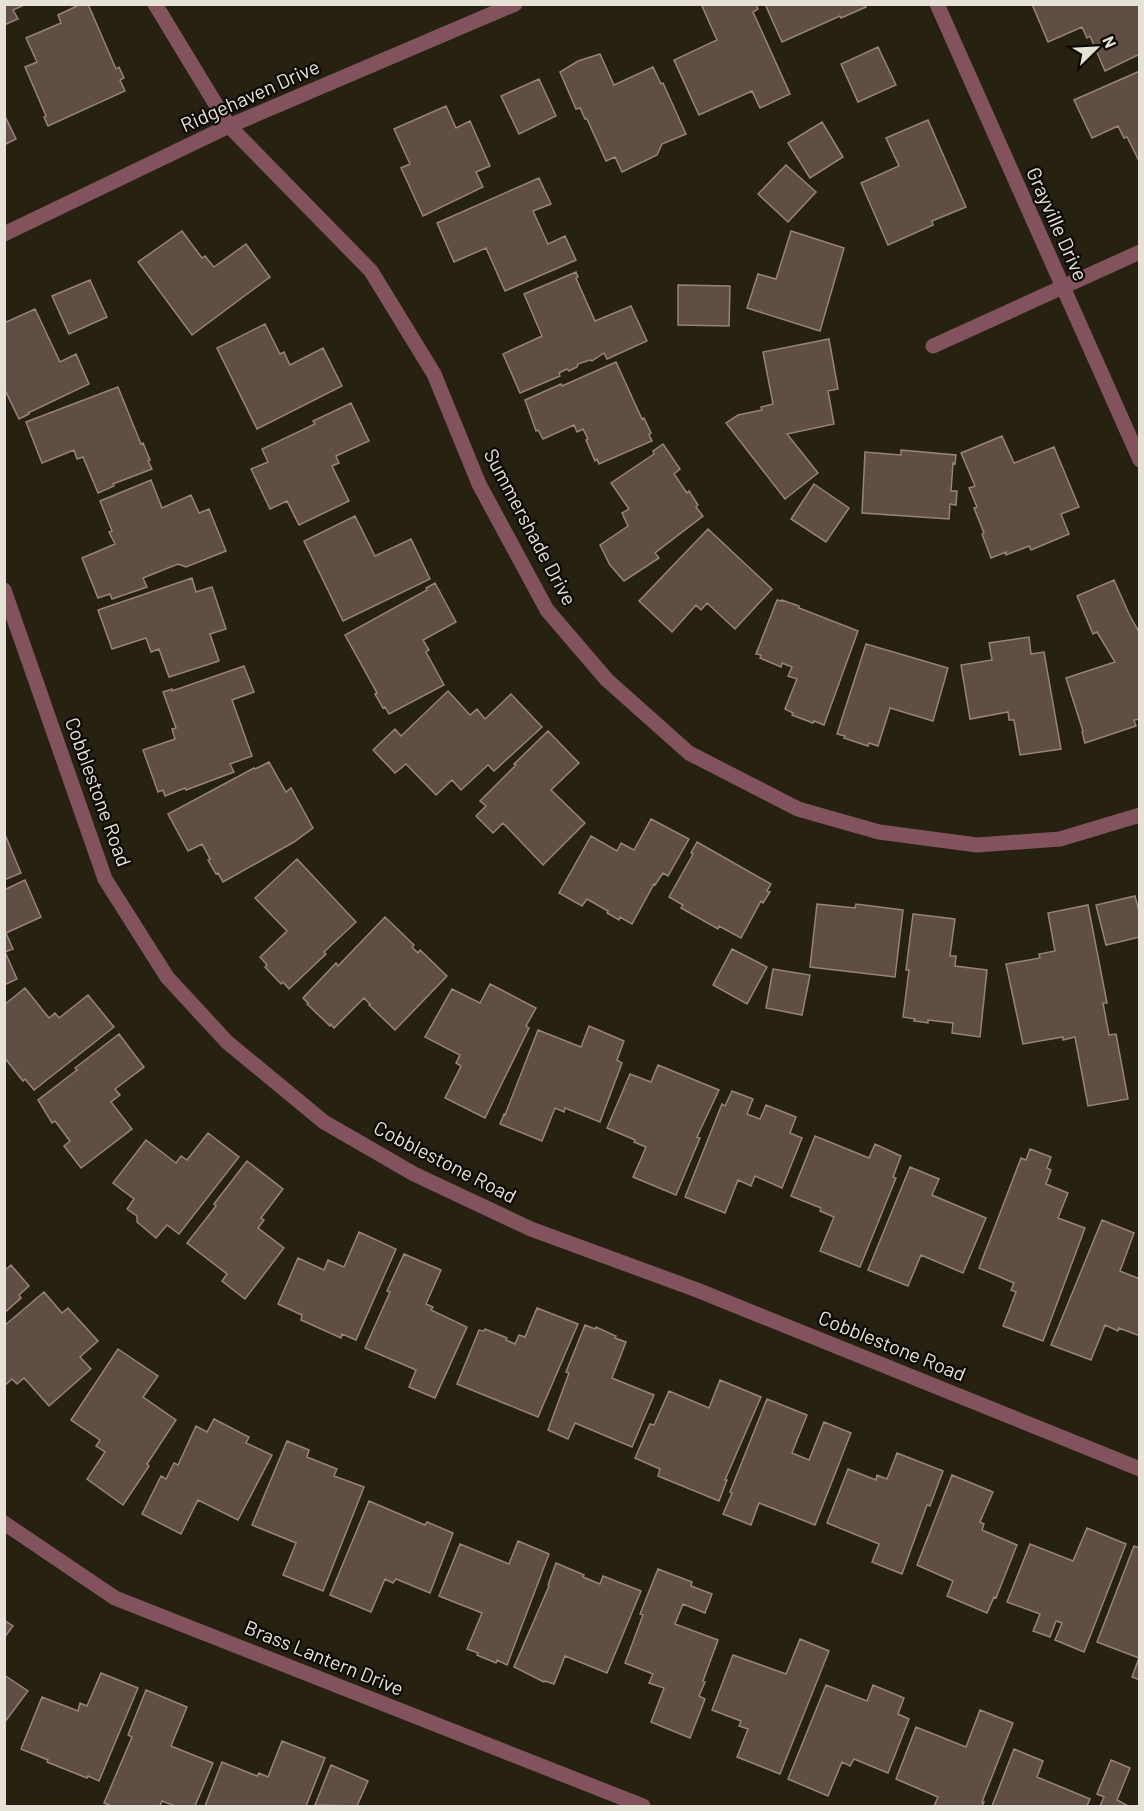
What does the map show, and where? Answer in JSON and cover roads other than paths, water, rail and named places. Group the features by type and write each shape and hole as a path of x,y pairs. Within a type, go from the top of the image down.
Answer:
{"street":[{"name":"Summershade Drive","path":"155,4 229,126 371,272 434,374 479,484 547,610 607,680 689,753 798,809 879,832 977,845 1060,839 1140,815"},
{"name":"Ridgehaven Drive","path":"4,234 229,126 515,4"},
{"name":"Grayville Drive","path":"937,4 1140,459"},
{"path":"933,346 1140,252"},
{"name":"Cobblestone Road","path":"4,590 105,879 168,977 227,1042 324,1122 414,1174 531,1229 698,1290 1140,1469"},
{"name":"Brass Lantern Drive","path":"4,1522 115,1599 643,1806"}]}
